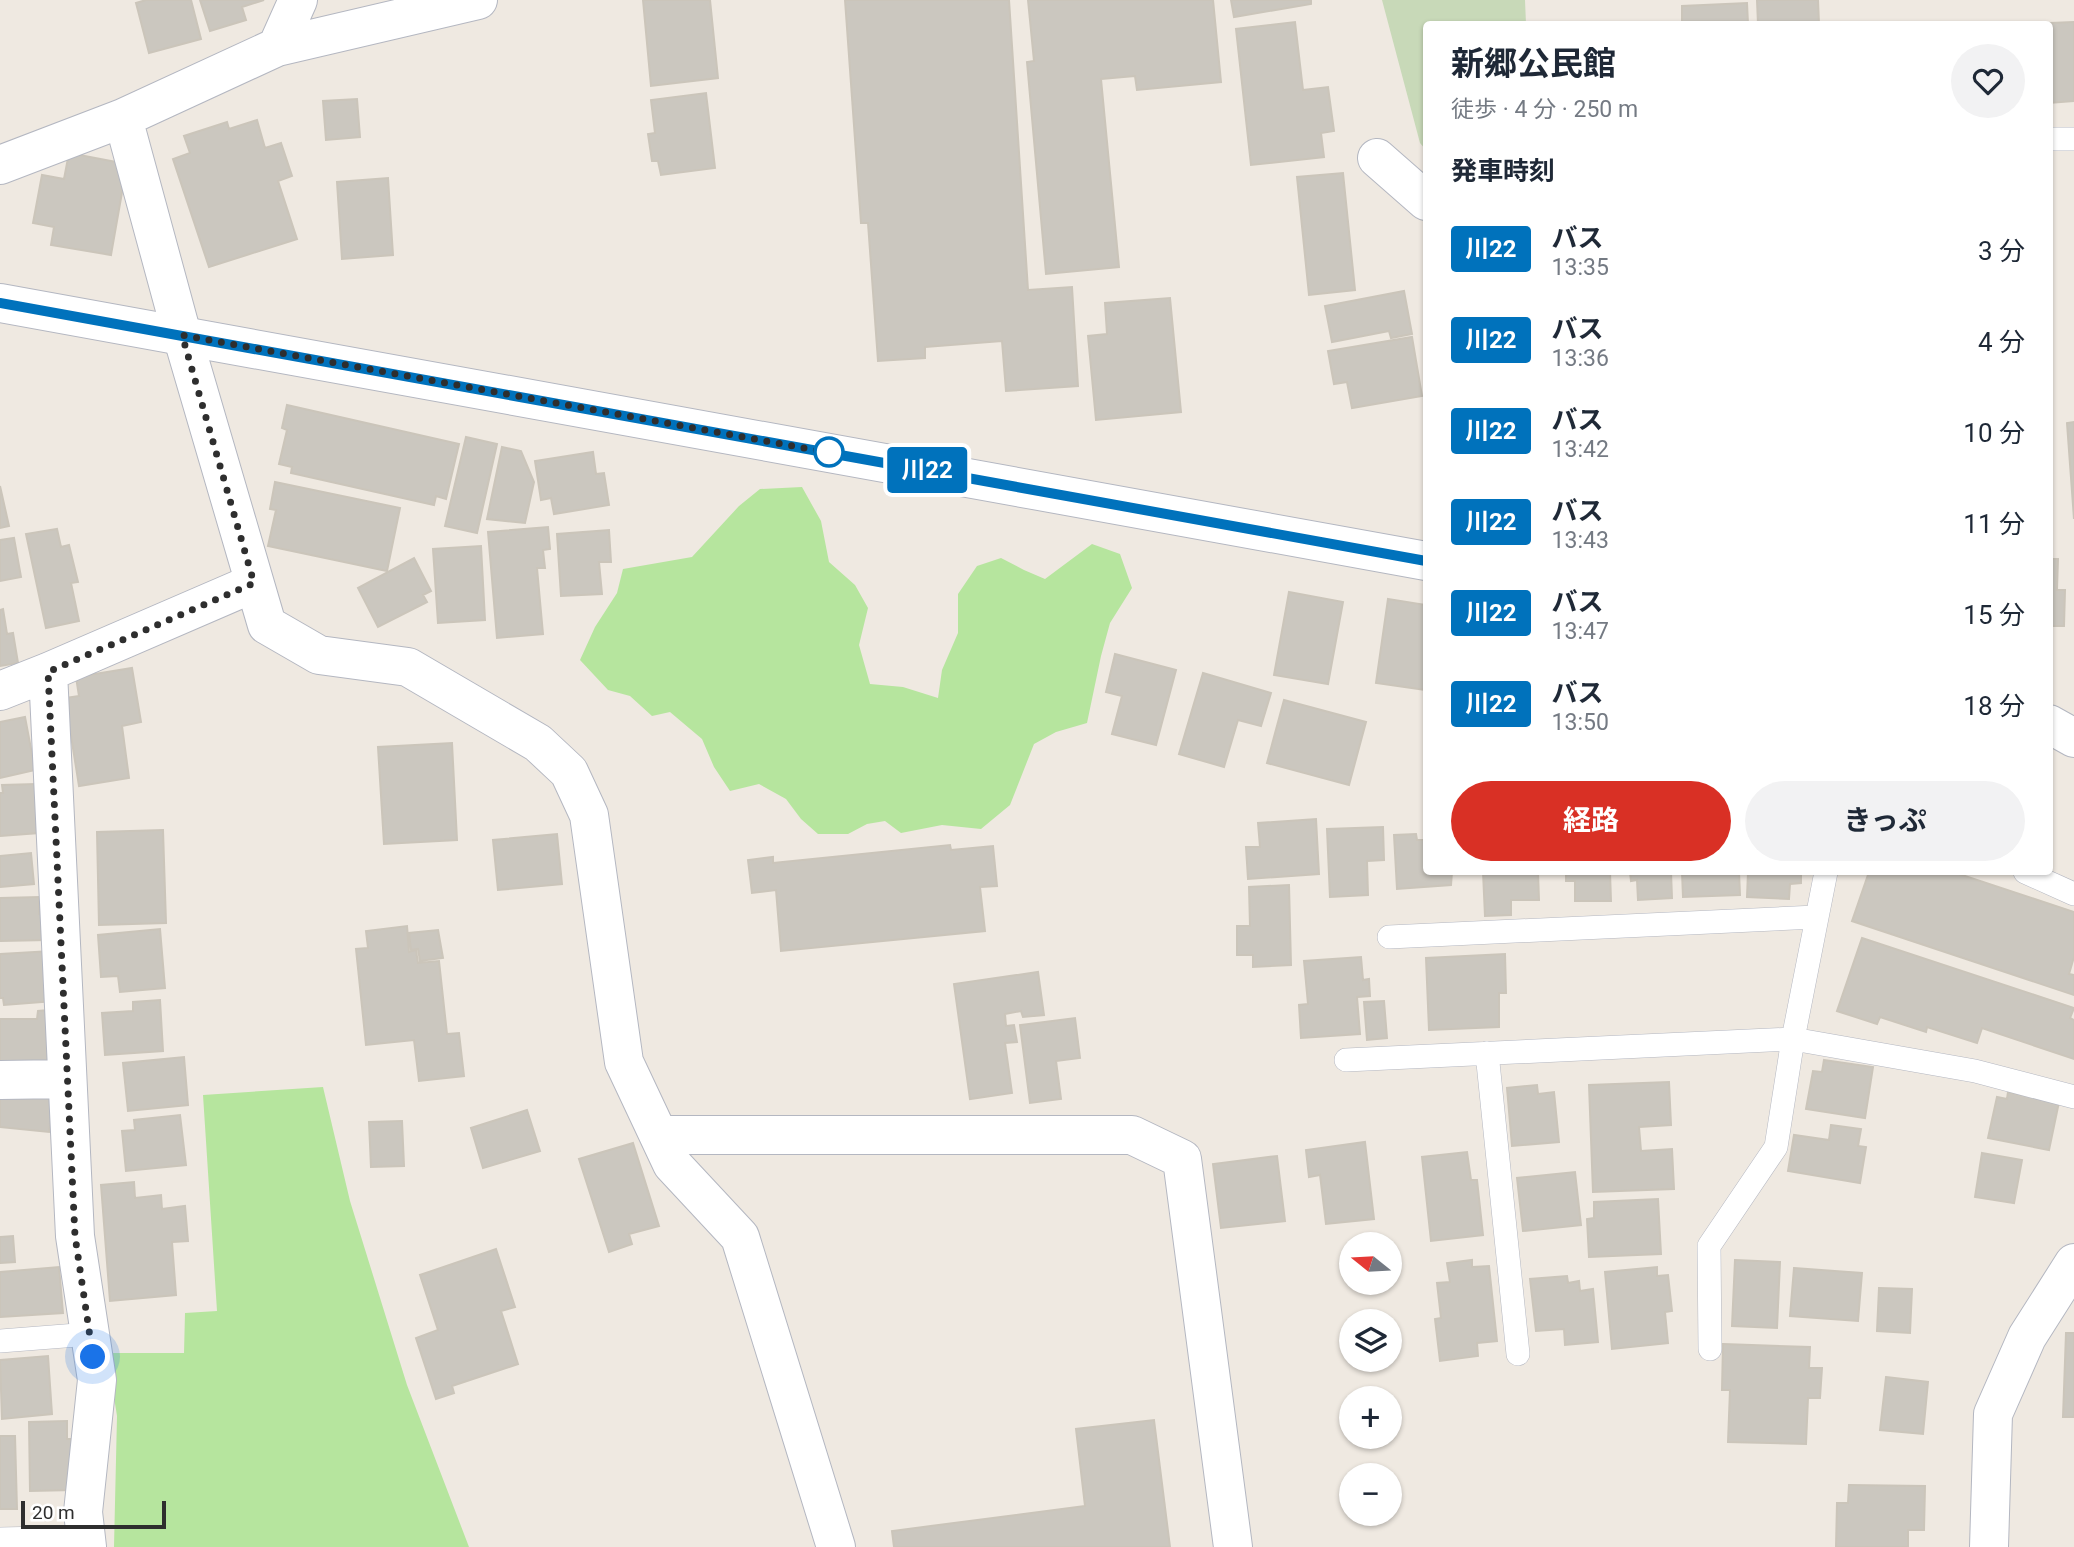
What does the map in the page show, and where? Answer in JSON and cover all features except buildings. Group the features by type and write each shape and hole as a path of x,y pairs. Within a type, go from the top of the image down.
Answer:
{"street":[{"path":"277,47 298,0"},
{"path":"0,165 123,118 277,47 478,0"},
{"path":"123,118 182,335 267,625 319,655 408,667 538,743 569,772 589,815 624,1062 672,1164 740,1237 836,1547"},
{"path":"1377,158 1423,198"},
{"path":"0,303 1423,560"},
{"path":"0,691 254,583"},
{"path":"48,672 75,1236 97,1380 83,1512 86,1542"},
{"path":"2053,726 2074,738"},
{"path":"0,1080 67,1079"},
{"path":"659,1135 1132,1135 1182,1158 1233,1547"},
{"path":"1989,1547 1993,1414 2027,1337 2074,1263"}],"lane":[{"path":"2053,139 2074,139"},
{"path":"1710,1349 1709,1246 1776,1147 1793,1039 1825,875"},
{"path":"2032,875 2074,894"},
{"path":"1388,937 1816,917"},
{"path":"1346,1060 1793,1039 1975,1071 2074,1097"},
{"path":"1487,1053 1518,1354"},
{"path":"0,1341 90,1334"},
{"path":"0,1538 86,1542"}],"green space":[{"path":"1382,0 1525,0 1526,21 1423,21 1423,146"},
{"path":"802,487 821,521 829,562 855,585 868,608 859,645 870,684 903,687 938,698 942,670 958,633 958,594 977,566 1001,558 1045,579 1092,544 1120,554 1132,588 1110,623 1087,723 1056,732 1034,744 1010,805 981,829 942,825 901,833 885,821 867,824 848,834 818,834 801,819 786,799 759,784 730,791 714,767 702,739 670,712 652,716 630,696 608,690 580,660 595,627 617,593 623,569 692,557 739,506 760,489"},
{"path":"323,1087 350,1201 407,1385 469,1547 114,1547 117,1416 107,1353 184,1353 185,1313 217,1311 203,1095"}],"bus line":[{"name":"川22","path":"0,303 1423,560"}],"route":[{"path":"93,1357 75,1236 48,672 254,583 182,335 831,453 829,452"}]}
